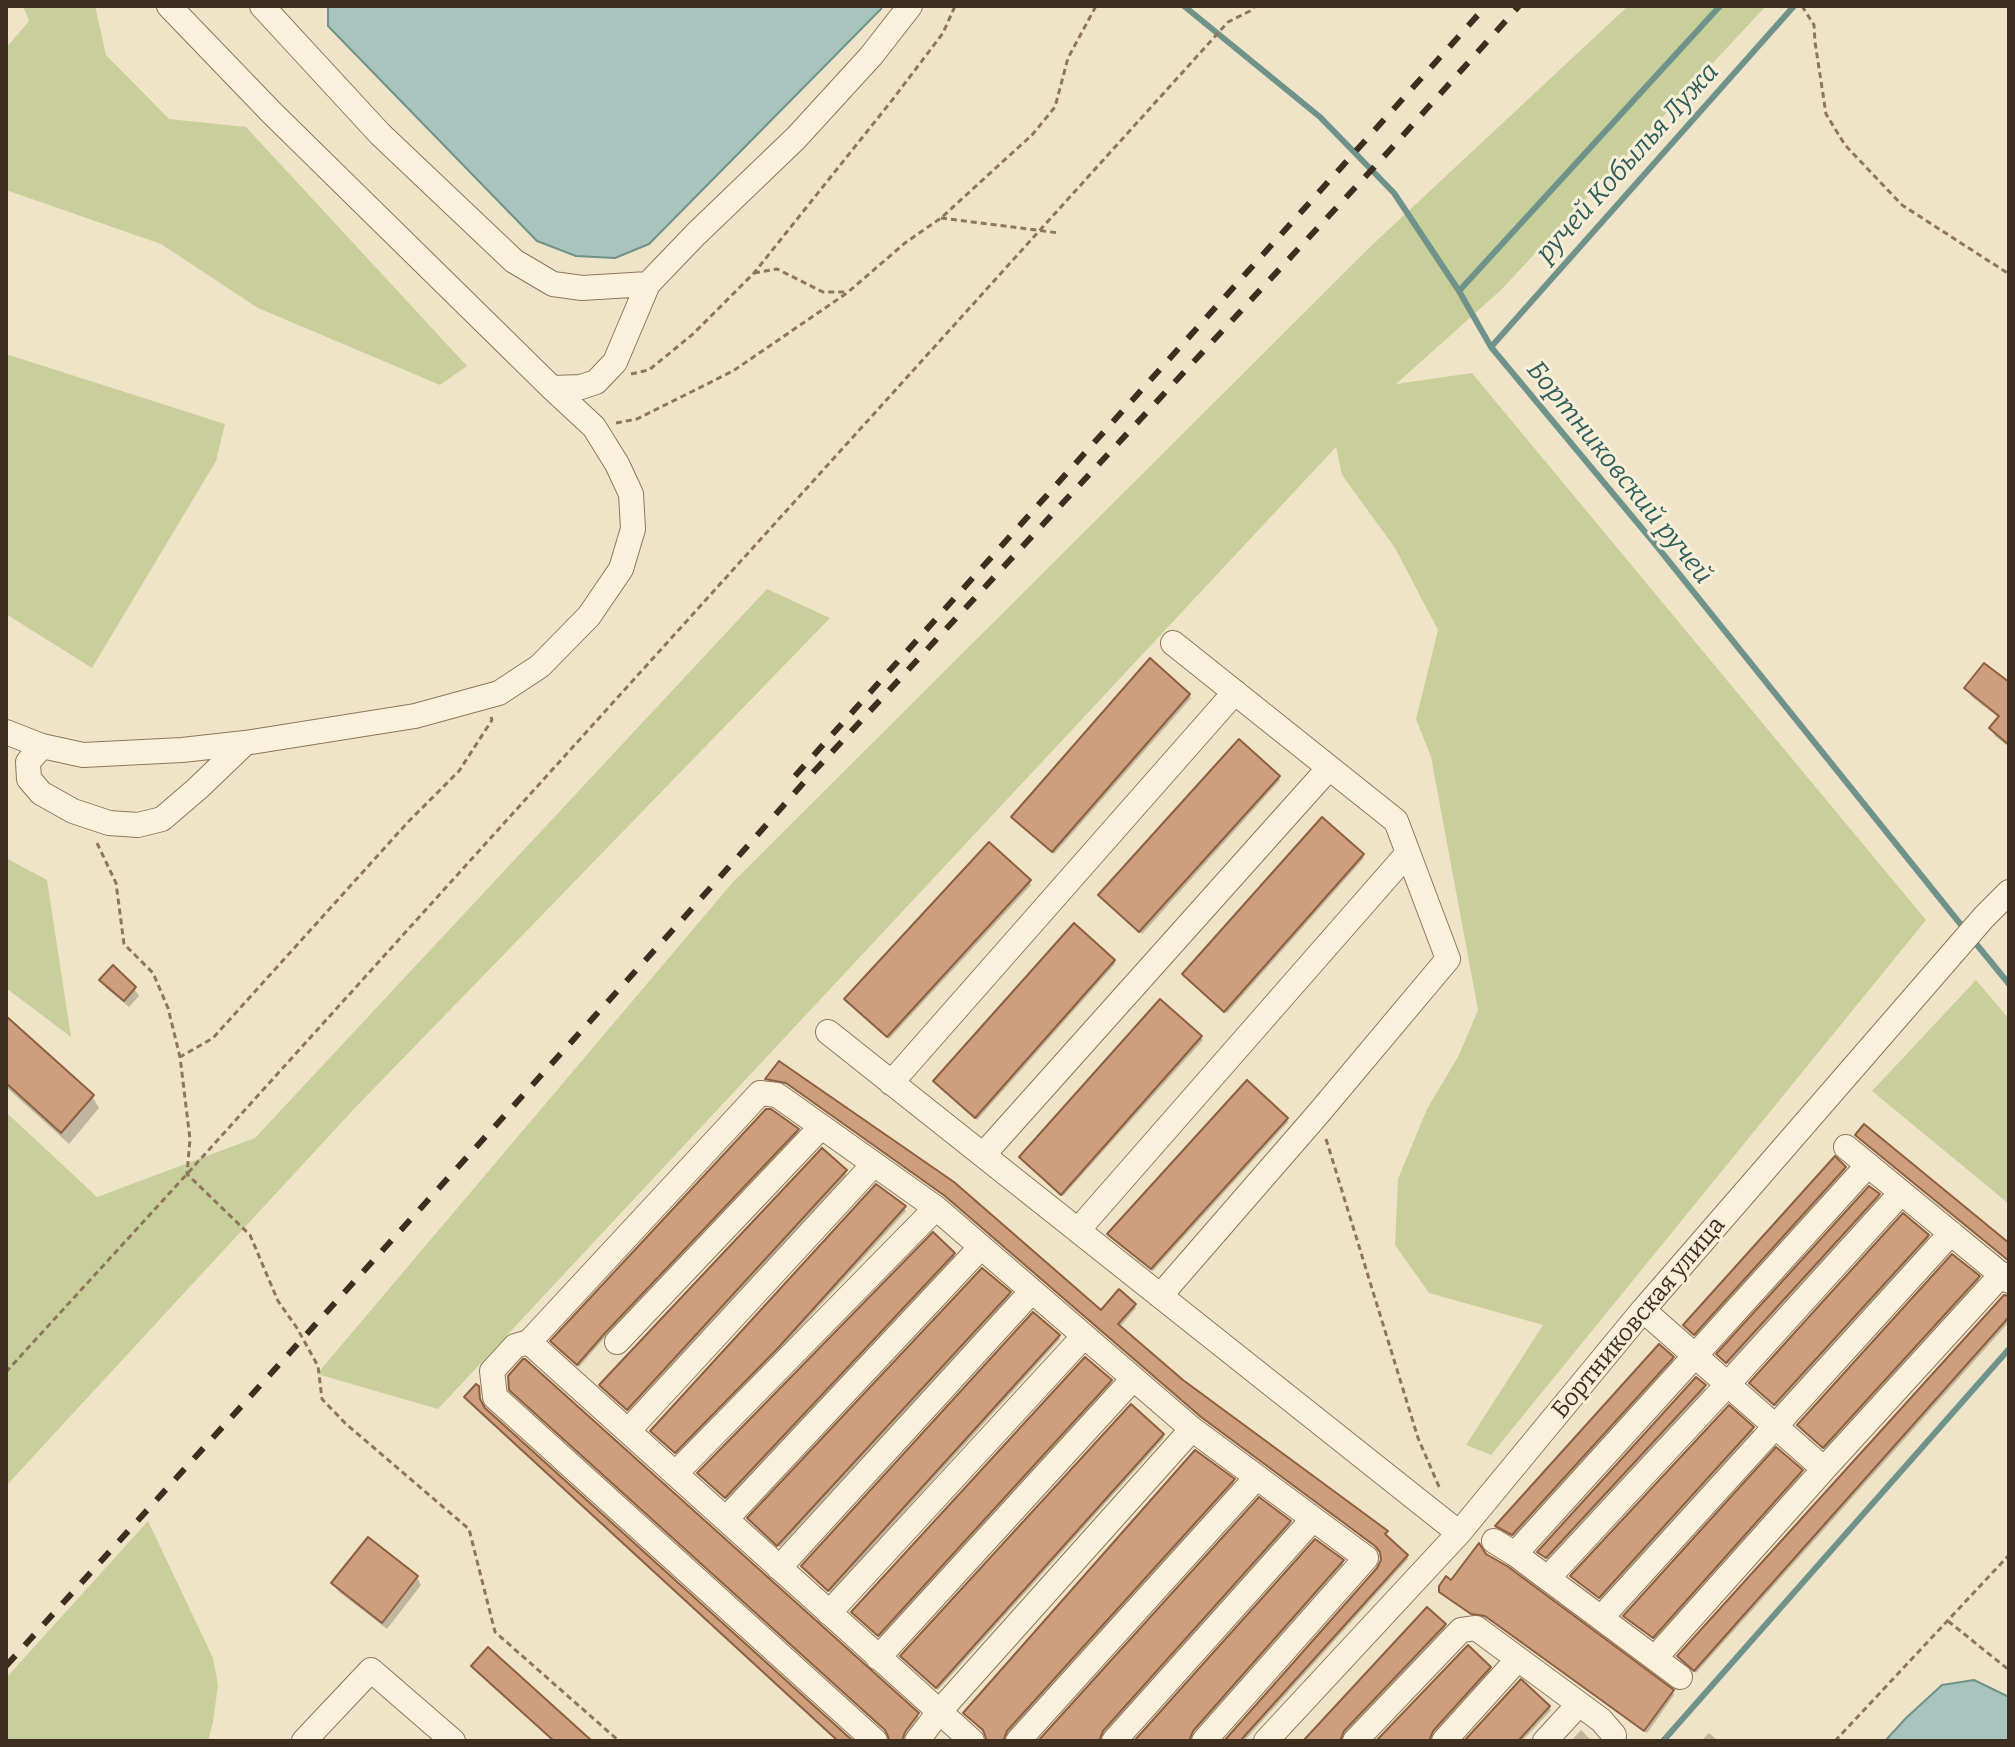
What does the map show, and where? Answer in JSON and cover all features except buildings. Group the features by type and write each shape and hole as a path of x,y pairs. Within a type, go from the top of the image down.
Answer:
{"street":[{"path":"6,732 42,746 83,755 182,750 415,716 499,693 540,666 589,616 621,569 633,529 631,494 594,427 272,113 169,6"},
{"path":"262,6 380,134 514,261 553,284 582,288 648,284"},
{"path":"552,388 581,387 596,382 615,362 648,284 796,138 871,56 910,6"},
{"path":"1160,1296 1448,959 1396,821 1173,643"},
{"path":"891,1083 1235,692"},
{"path":"42,746 28,762 29,779 41,793 73,811 109,823 138,825 162,819 245,743"},
{"path":"983,1155 1329,768"},
{"path":"1078,1230 1408,853"},
{"name":"Бортниковская улица","path":"1266,1741 1459,1533 1643,1310 1984,917 2008,894"},
{"path":"828,1032 1459,1533"},
{"path":"875,1741 495,1397 492,1371 515,1346 529,1342 760,1093 777,1095 936,1208 1192,1429 1366,1558 1204,1741"},
{"path":"617,1342 821,1127"},
{"path":"1655,1658 1824,1469 2005,1278 1846,1147"},
{"path":"628,1431 874,1164"},
{"path":"1515,1554 1868,1165"},
{"path":"1548,1578 1901,1193"},
{"path":"675,1474 936,1208"},
{"path":"1601,1618 1951,1233"},
{"path":"726,1519 981,1247"},
{"path":"779,1568 1032,1291"},
{"path":"1643,1310 1824,1469"},
{"path":"829,1613 1084,1336"},
{"path":"529,1342 972,1741"},
{"path":"878,1658 1133,1379"},
{"path":"917,1741 939,1712 1192,1429"},
{"path":"1018,1741 1257,1477"},
{"path":"1114,1741 1313,1519"},
{"path":"1494,1541 1680,1677"},
{"path":"1355,1741 1461,1630 1476,1628 1601,1720 1614,1735 1613,1741"},
{"path":"1444,1741 1518,1659"},
{"path":"304,1741 371,1670 453,1741"},
{"path":"1545,1741 1579,1704"}],"path":[{"path":"596,382 649,370 693,334 754,273 943,33 955,6"},
{"path":"594,427 637,419 733,371 847,293 905,243 941,218 1032,135 1055,107 1068,58 1096,6"},
{"path":"6,1372 1228,22 1255,6"},
{"path":"1802,6 1814,25 1826,114 1845,145 1902,205 2009,274"},
{"path":"941,218 1059,233"},
{"path":"754,273 777,269 823,292 847,293"},
{"path":"180,1057 213,1038 408,822 459,771 492,720 486,697"},
{"path":"96,841 116,883 124,944 153,973 168,1008 180,1057 190,1139 187,1174"},
{"path":"1318,1114 1418,1438 1442,1492"},
{"path":"187,1174 250,1235 278,1301 318,1366 322,1399 346,1424 469,1529 495,1632 619,1741"},
{"path":"1835,1741 2009,1555"},
{"path":"1948,1621 2009,1670"}],"green space":[{"path":"23,6 95,6 106,55 169,119 246,127 467,366 440,385 258,308 161,244 6,190 6,48 29,21"},
{"path":"1628,6 1766,6 1501,290 1396,384 1472,373 1926,920 1491,1455 1466,1445 1543,1325 1429,1293 1395,1245 1398,1179 1427,1109 1459,1055 1478,1010 1431,757 1416,719 1438,630 1395,548 1342,475 1336,447 438,1409 317,1374 733,882 1371,246"},
{"path":"6,354 225,424 216,461 92,668 6,614"},
{"path":"767,589 830,618 353,1110 6,1486 6,1112 97,1197 255,1138"},
{"path":"6,858 47,880 71,1037 6,988"},
{"path":"1976,980 2009,1019 2009,1204 1872,1091"},
{"path":"148,1521 213,1658 218,1685 208,1741 6,1741 6,1678"}],"water":[{"path":"328,6 882,6 649,244 615,258 576,256 537,241 328,26"},
{"path":"1974,1680 2009,1697 2009,1741 1885,1741 1942,1685"}],"waterway":[{"name":"Бортниковский ручей","path":"1184,6 1320,117 1394,193 1459,291 1491,347 1655,544 1966,931"},
{"path":"1459,291 1720,6"},
{"name":"ручей Кобылья Лужа","path":"1491,347 1794,6"},
{"name":"Бортниковский ручей","path":"1973,940 2009,984"},
{"path":"1663,1741 2009,1349"}],"railway":[{"path":"795,776 1486,6"},
{"path":"6,1666 807,779 1389,151 1519,6"}]}
